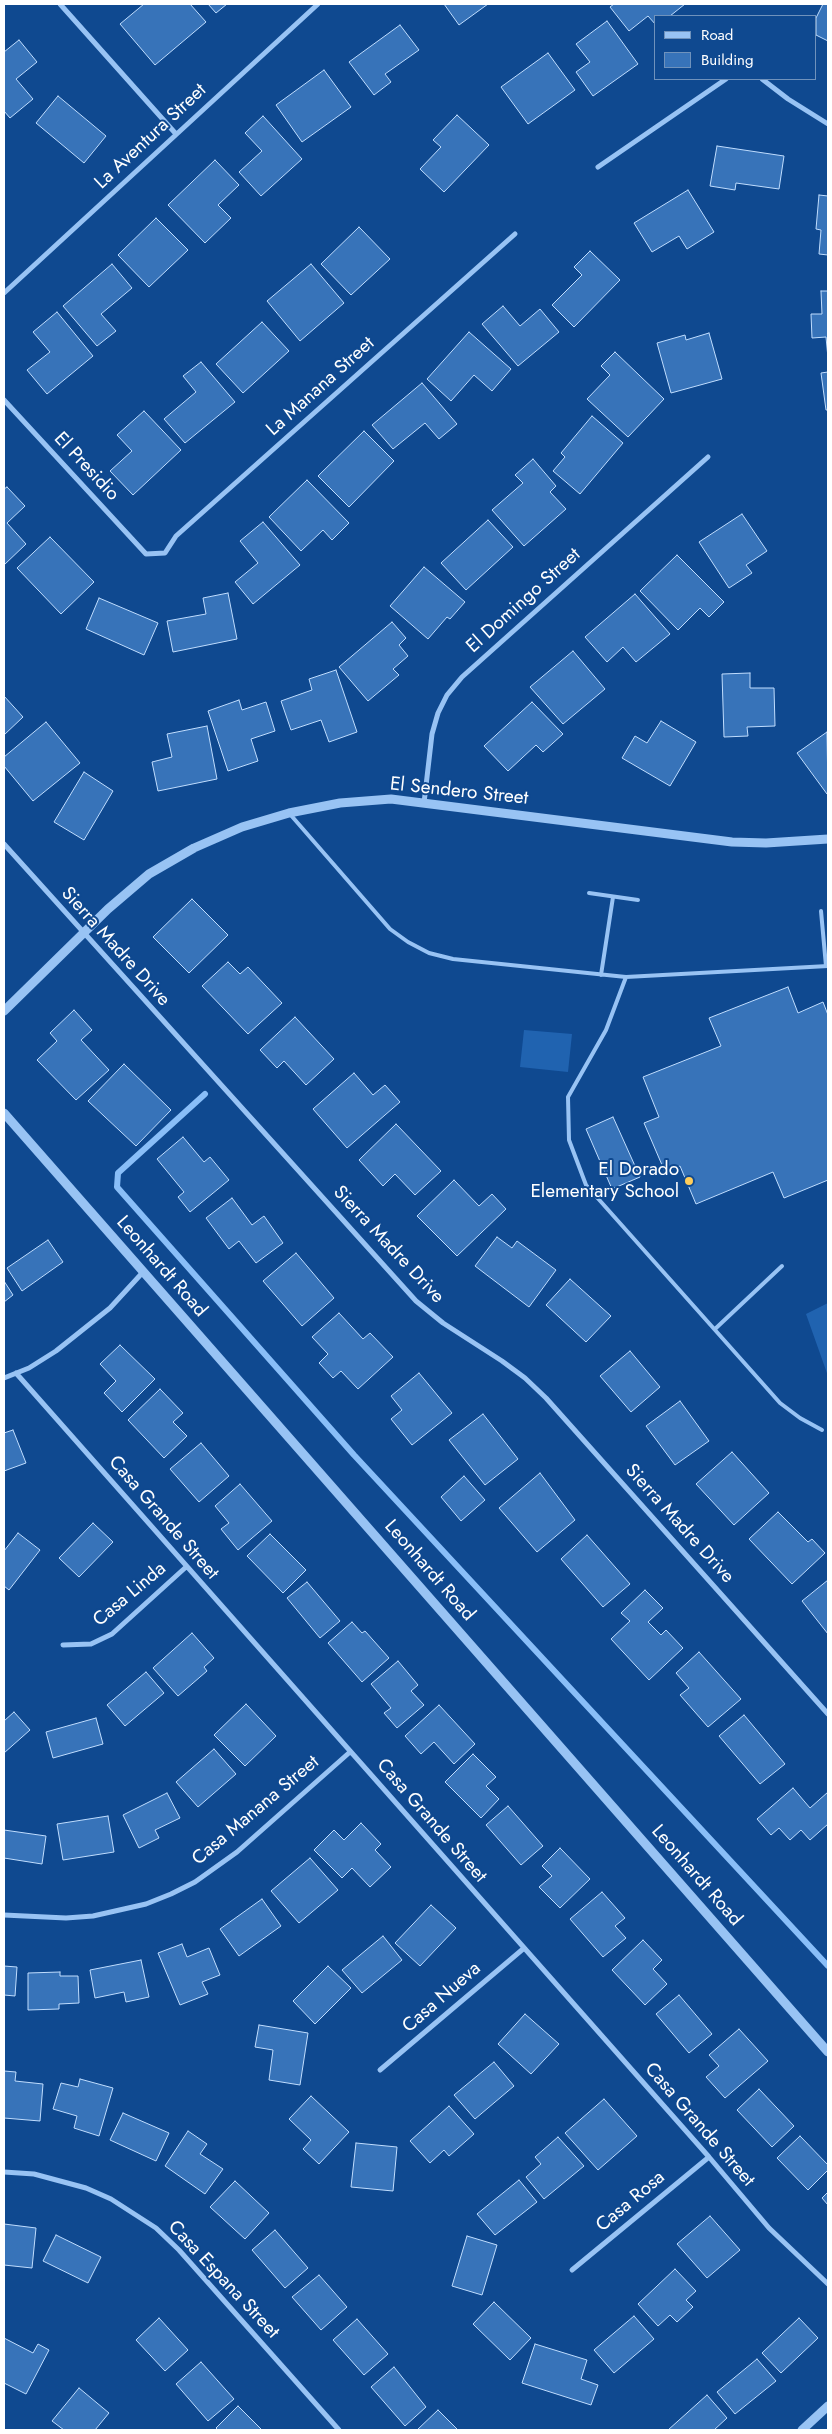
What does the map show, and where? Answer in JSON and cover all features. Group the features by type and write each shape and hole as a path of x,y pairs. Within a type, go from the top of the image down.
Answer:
{"street":[{"path":"60,4 176,134"},
{"name":"La Aventura Street","path":"4,293 318,4"},
{"path":"598,167 725,80"},
{"path":"763,80 788,99 828,124"},
{"name":"La Manana Street","path":"146,554 165,553 176,536 515,234"},
{"name":"El Presidio","path":"4,400 146,554"},
{"name":"El Domingo Street","path":"424,803 432,734 438,714 447,695 457,683 708,457"},
{"name":"El Sendero Street","path":"4,1011 108,909 157,870 194,848 242,827 289,813 340,803 390,799 732,842 766,843 828,840"},
{"name":"Sierra Madre Drive","path":"4,844 416,1301 443,1323 502,1361 546,1398 828,1714"},
{"name":"Leonhardt Road","path":"4,1113 828,2052"},
{"path":"4,1378 56,1351 110,1308 144,1271"},
{"name":"Casa Grande Street","path":"16,1373 709,2157 769,2228 828,2284"},
{"name":"Casa Linda","path":"63,1645 91,1644 112,1634 186,1567"},
{"name":"Casa Manana Street","path":"4,1915 66,1918 93,1916 128,1909 171,1894 195,1882 237,1852 350,1752"},
{"name":"Casa Nueva","path":"380,2070 523,1948"},
{"name":"Casa Rosa","path":"572,2270 709,2157"},
{"name":"Casa Espana Street","path":"4,2172 34,2174 86,2188 111,2199 156,2228 179,2250 339,2430"},
{"path":"802,2430 828,2406"}],"lane":[{"path":"289,813 390,929 408,942 429,953 453,959 626,977 827,966 821,912"},
{"path":"590,894 638,900"},
{"path":"601,975 613,897"},
{"path":"626,977 606,1030 568,1097 569,1140 586,1185 780,1402 800,1418 822,1430"},
{"path":"715,1329 782,1266"}],"shaded area":[{"path":"524,1030 572,1034 568,1072 520,1067"},
{"path":"828,1303 828,1376 806,1314"}],"building":[{"path":"144,4 190,4 206,22 155,65 120,24"},
{"path":"208,4 227,4 216,13"},
{"path":"444,4 488,4 459,25"},
{"path":"614,4 685,4 671,15 654,15 654,23 648,16 629,31 610,7"},
{"path":"823,4 828,4 828,41 817,36 817,16"},
{"path":"607,21 638,64 593,96 576,72 590,62 576,44"},
{"path":"400,25 419,50 385,74 391,82 374,95 349,62"},
{"path":"19,40 37,62 16,79 33,99 10,118 4,111 4,52"},
{"path":"548,53 575,90 528,124 501,87"},
{"path":"324,70 351,107 302,142 276,105"},
{"path":"58,96 106,136 84,163 36,123"},
{"path":"457,115 489,145 444,192 420,169 441,147 433,140"},
{"path":"263,116 302,159 261,196 239,172 262,151 245,133"},
{"path":"717,146 784,156 779,189 736,183 735,190 710,186"},
{"path":"215,160 239,185 218,205 231,218 205,243 168,205"},
{"path":"688,190 714,232 687,249 679,236 652,252 634,223"},
{"path":"819,195 828,196 828,255 819,254 821,230 816,229"},
{"path":"156,218 188,250 149,287 118,255"},
{"path":"359,227 390,259 351,295 321,264"},
{"path":"590,251 620,280 574,327 552,305 582,275 574,267"},
{"path":"112,264 132,288 101,314 116,331 97,346 63,306"},
{"path":"311,264 344,303 300,341 267,301"},
{"path":"821,291 828,291 828,358 826,337 812,338 811,314 822,314"},
{"path":"503,306 520,326 540,309 559,332 518,366 482,324"},
{"path":"57,312 93,356 47,394 27,370 50,352 33,332"},
{"path":"262,322 289,351 243,393 216,364"},
{"path":"469,332 511,369 492,391 474,375 451,401 427,379"},
{"path":"709,333 722,379 671,393 657,343 685,335 686,340"},
{"path":"615,352 664,399 628,437 587,399 610,375 601,366"},
{"path":"201,362 235,402 185,443 164,419 196,392 183,376"},
{"path":"828,372 828,410 826,410 821,373"},
{"path":"422,383 457,424 439,439 425,423 393,449 372,425"},
{"path":"144,411 181,450 133,495 110,471 132,451 117,435"},
{"path":"592,416 623,443 580,494 553,471 565,457 561,453"},
{"path":"364,431 394,461 349,507 318,476"},
{"path":"533,459 556,486 550,492 566,509 524,546 492,510 523,483 515,475"},
{"path":"307,480 349,523 332,540 323,530 301,551 269,517"},
{"path":"7,487 25,506 7,523 26,544 4,565 4,489"},
{"path":"742,514 767,551 746,565 752,573 729,588 699,542"},
{"path":"488,520 513,547 466,590 441,563"},
{"path":"263,522 300,565 253,604 235,582 258,563 240,541"},
{"path":"50,537 94,582 61,614 17,568"},
{"path":"677,555 724,602 709,617 700,608 678,630 640,591"},
{"path":"424,567 465,602 450,619 447,617 428,639 390,606"},
{"path":"228,593 237,639 173,652 167,621 206,614 203,598"},
{"path":"635,594 670,634 636,662 623,647 607,662 585,637"},
{"path":"99,598 158,623 144,655 86,629"},
{"path":"392,622 406,638 399,645 408,656 393,669 399,675 368,701 339,667"},
{"path":"573,651 605,689 563,724 530,687"},
{"path":"336,670 357,732 329,742 321,720 291,730 281,701 312,690 309,679"},
{"path":"750,673 750,688 774,688 775,726 747,727 748,736 724,737 722,674"},
{"path":"4,696 23,717 4,735"},
{"path":"239,700 242,710 266,702 275,731 251,739 258,761 228,771 208,711"},
{"path":"532,702 563,734 543,752 536,745 508,771 484,746"},
{"path":"661,721 696,742 670,786 622,758 635,736 647,743"},
{"path":"46,722 80,763 33,801 4,766 4,757"},
{"path":"207,726 217,779 158,791 152,762 172,757 167,734"},
{"path":"827,732 828,793 827,794 797,753"},
{"path":"84,772 113,791 84,840 54,822"},
{"path":"192,899 228,935 189,973 153,937"},
{"path":"228,962 240,974 248,967 282,1003 248,1034 202,986"},
{"path":"788,987 798,1013 823,1002 828,1015 828,1180 784,1198 773,1172 696,1204 680,1166 665,1172 644,1123 659,1117 643,1077 721,1046 709,1018"},
{"path":"74,1010 92,1030 81,1040 109,1070 76,1100 37,1060 57,1041 50,1033"},
{"path":"295,1017 334,1059 306,1085 284,1061 277,1068 260,1050"},
{"path":"124,1064 171,1110 136,1146 88,1101"},
{"path":"354,1073 373,1095 385,1085 400,1102 347,1148 313,1109"},
{"path":"613,1117 640,1177 612,1189 586,1129"},
{"path":"396,1124 441,1171 415,1195 395,1174 383,1186 359,1160"},
{"path":"183,1137 204,1162 210,1157 229,1180 190,1212 178,1197 184,1192 157,1159"},
{"path":"454,1180 479,1206 492,1194 506,1209 457,1256 417,1216"},
{"path":"232,1198 252,1225 264,1216 283,1243 256,1263 239,1241 229,1249 206,1218"},
{"path":"497,1237 512,1248 517,1241 556,1270 529,1307 475,1266"},
{"path":"48,1240 63,1262 22,1291 7,1268"},
{"path":"296,1253 334,1298 302,1326 263,1281"},
{"path":"570,1279 611,1316 586,1342 546,1305"},
{"path":"4,1281 13,1295 4,1302"},
{"path":"339,1313 363,1339 370,1333 393,1357 358,1389 341,1371 333,1378 319,1363 328,1354 312,1337"},
{"path":"120,1345 155,1379 122,1412 104,1393 116,1381 100,1364"},
{"path":"630,1351 660,1387 631,1412 600,1376"},
{"path":"419,1373 452,1413 412,1445 391,1419 402,1410 391,1396"},
{"path":"160,1389 183,1413 173,1422 187,1436 164,1458 128,1420"},
{"path":"680,1401 709,1441 675,1465 646,1426"},
{"path":"483,1414 518,1459 485,1485 449,1440"},
{"path":"13,1430 26,1463 4,1471 4,1433"},
{"path":"201,1443 229,1476 199,1502 170,1469"},
{"path":"732,1452 769,1493 734,1525 696,1484"},
{"path":"540,1473 575,1520 537,1552 499,1508"},
{"path":"464,1476 485,1500 461,1521 441,1497"},
{"path":"240,1484 272,1521 238,1550 221,1529 229,1523 215,1506"},
{"path":"778,1512 808,1542 812,1539 825,1553 792,1584 749,1539"},
{"path":"93,1523 113,1542 79,1577 59,1558"},
{"path":"18,1533 40,1550 9,1590 4,1586 4,1551"},
{"path":"270,1534 306,1570 283,1593 247,1556"},
{"path":"587,1535 630,1584 603,1607 561,1559"},
{"path":"828,1580 828,1634 802,1601"},
{"path":"307,1582 340,1621 320,1638 287,1598"},
{"path":"645,1590 663,1608 648,1622 661,1635 666,1630 683,1648 649,1680 611,1639 630,1621 621,1613"},
{"path":"352,1622 362,1633 365,1631 389,1658 362,1682 328,1643"},
{"path":"192,1633 214,1658 204,1667 207,1671 178,1696 153,1668"},
{"path":"699,1652 741,1699 708,1727 680,1695 689,1688 676,1673"},
{"path":"398,1661 418,1685 411,1691 424,1705 397,1728 384,1713 391,1708 371,1684"},
{"path":"146,1672 164,1693 125,1726 107,1705"},
{"path":"246,1704 276,1736 245,1766 214,1735"},
{"path":"439,1705 475,1744 454,1764 434,1742 421,1754 405,1736"},
{"path":"14,1712 30,1730 4,1753 4,1721"},
{"path":"744,1715 785,1764 760,1784 719,1736"},
{"path":"96,1718 103,1744 53,1758 46,1732"},
{"path":"214,1749 236,1774 198,1807 176,1782"},
{"path":"473,1754 496,1777 486,1786 499,1799 481,1818 445,1782"},
{"path":"793,1788 810,1808 828,1792 828,1824 810,1840 801,1830 790,1840 779,1828 771,1835 757,1819"},
{"path":"167,1793 180,1818 155,1830 159,1838 139,1848 123,1815"},
{"path":"508,1806 543,1846 521,1865 486,1825"},
{"path":"108,1816 114,1852 63,1860 57,1824"},
{"path":"361,1823 381,1844 375,1850 391,1867 370,1887 352,1868 342,1878 314,1850 334,1830 344,1840"},
{"path":"4,1830 46,1836 42,1864 4,1858"},
{"path":"560,1848 590,1879 560,1908 539,1887 552,1876 542,1866"},
{"path":"310,1858 338,1890 299,1923 271,1891"},
{"path":"602,1892 625,1918 615,1926 626,1938 603,1957 570,1919"},
{"path":"262,1899 281,1926 239,1956 220,1929"},
{"path":"431,1905 456,1928 420,1966 395,1943"},
{"path":"383,1936 402,1960 362,1993 342,1970"},
{"path":"643,1940 662,1960 653,1969 667,1984 645,2005 612,1970"},
{"path":"182,1944 187,1957 209,1948 220,1975 202,1982 208,1994 180,2005 158,1953"},
{"path":"141,1960 149,1997 126,2002 124,1992 95,1998 90,1970"},
{"path":"4,1966 17,1967 15,1996 4,1995"},
{"path":"328,1966 351,1988 315,2024 293,2001"},
{"path":"60,1972 60,1976 78,1976 79,2003 59,2004 59,2009 28,2010 28,1973"},
{"path":"679,1995 712,2034 689,2053 656,2014"},
{"path":"525,2014 559,2044 531,2074 498,2044"},
{"path":"259,2025 308,2033 300,2085 269,2080 273,2050 255,2047"},
{"path":"739,2029 768,2061 725,2098 706,2077 719,2066 709,2055"},
{"path":"494,2062 514,2086 475,2119 454,2095"},
{"path":"4,2071 16,2072 15,2081 43,2084 40,2121 4,2118"},
{"path":"80,2079 113,2088 99,2136 74,2128 77,2116 53,2109 61,2083 78,2087"},
{"path":"759,2089 794,2126 772,2147 737,2110"},
{"path":"311,2096 349,2132 319,2164 303,2149 311,2140 289,2119"},
{"path":"604,2099 637,2136 598,2170 565,2133"},
{"path":"449,2106 474,2134 449,2156 444,2150 430,2163 410,2141"},
{"path":"123,2113 169,2133 156,2161 110,2140"},
{"path":"188,2131 207,2144 200,2154 223,2169 205,2194 165,2166"},
{"path":"800,2136 828,2165 828,2170 808,2190 777,2158"},
{"path":"558,2137 584,2166 544,2199 526,2177 541,2164 535,2157"},
{"path":"356,2143 397,2147 393,2191 351,2187"},
{"path":"519,2180 537,2202 495,2235 477,2214"},
{"path":"235,2181 269,2213 245,2239 210,2207"},
{"path":"828,2192 828,2205 822,2198"},
{"path":"710,2216 740,2250 707,2278 677,2244"},
{"path":"4,2224 36,2228 32,2268 4,2265"},
{"path":"275,2230 308,2268 285,2288 252,2250"},
{"path":"56,2235 101,2257 88,2283 43,2261"},
{"path":"467,2236 497,2245 482,2295 452,2286"},
{"path":"675,2269 696,2291 686,2300 693,2307 677,2322 670,2315 658,2326 638,2304"},
{"path":"319,2275 347,2307 321,2330 292,2297"},
{"path":"494,2302 531,2338 510,2360 473,2324"},
{"path":"634,2316 654,2339 614,2373 594,2350"},
{"path":"159,2318 188,2350 165,2371 136,2340"},
{"path":"799,2318 818,2338 781,2373 762,2353"},
{"path":"357,2319 388,2354 364,2375 333,2340"},
{"path":"4,2338 33,2353 38,2344 49,2350 26,2394 4,2383"},
{"path":"535,2344 587,2360 581,2379 598,2385 591,2405 522,2383"},
{"path":"757,2359 776,2381 735,2414 717,2392"},
{"path":"201,2362 234,2399 208,2421 176,2384"},
{"path":"394,2367 426,2407 405,2426 371,2387"},
{"path":"79,2388 109,2413 95,2430 64,2430 52,2421"},
{"path":"707,2395 727,2418 714,2430 668,2430"},
{"path":"238,2406 262,2430 218,2430 216,2428"},
{"path":"438,2410 458,2430 417,2430"}],"waterway":[{"path":"205,1094 118,1173 117,1187 354,1455 828,1966"}],"place":[{"name":"El Dorado Elementary School","path":"689,1181"}]}
